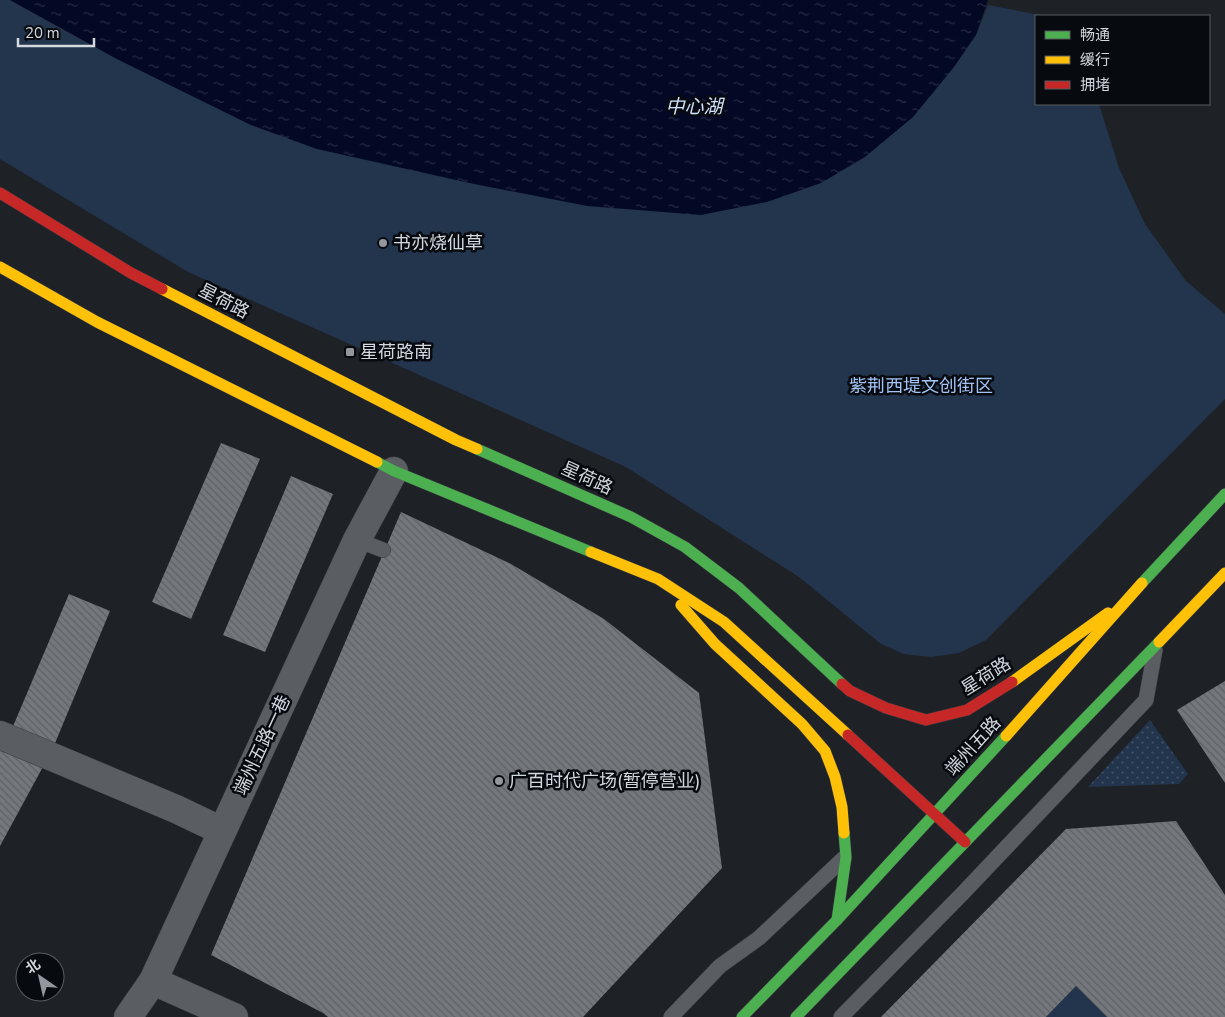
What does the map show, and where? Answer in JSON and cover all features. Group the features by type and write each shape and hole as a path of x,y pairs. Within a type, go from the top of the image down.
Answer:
{"street":[{"name":"星荷路","path":"0,193 149,282 456,440 631,517 685,547 739,588 850,691 886,708 926,720 967,710 1009,684 1126,600"},
{"path":"0,267 97,322 394,471 658,579 724,622 965,842"},
{"name":"端州五路一巷","path":"128,1017 153,981 357,540 394,471"},
{"name":"端州五路","path":"742,1017 837,920 985,760 1126,600 1225,494"},
{"path":"796,1017 1225,573"},
{"path":"658,579 715,644 802,724 825,751 835,778 842,807 846,857 837,920"},
{"path":"0,735 222,831"},
{"path":"153,981 234,1017"}],"lane":[{"path":"357,540 383,550"},
{"path":"841,1017 970,886 1146,700 1156,645"},
{"path":"671,1017 720,966 759,938 846,857"}],"green space":[{"name":"紫荆西堤文创街区","path":"0,0 10,0 117,59 251,125 317,149 976,35 988,5 1040,15 1035,15 1035,105 1099,105 1119,168 1145,224 1186,281 1225,314 1225,399 986,640 959,653 931,657 904,654 881,644 799,577 626,467 188,272 0,159"},
{"path":"1150,720 1188,774 1179,784 1088,787"},
{"path":"1076,986 1107,1017 1046,1017"}],"water":[{"name":"中心湖","path":"10,0 988,0 976,35 954,67 913,117 865,157 821,183 767,202 701,215 587,206 474,184 317,149 251,125 117,59"}],"building":[{"path":"221,443 260,459 191,619 152,602"},
{"path":"291,476 333,494 265,652 223,635"},
{"name":"广百时代广场(暂停营业)","path":"401,512 511,564 604,619 699,693 722,868 583,1017 328,1017 211,955"},
{"path":"69,594 110,611 53,748 11,731"},
{"path":"1225,681 1225,783 1177,710"},
{"path":"0,745 45,763 0,846"},
{"path":"1176,821 1225,895 1225,1017 1107,1017 1076,986 1046,1017 881,1017 1066,829"}],"traffic: fast":[{"path":"477,449 631,517 685,547 739,588 842,684"},
{"path":"377,462 394,471 591,552"},
{"path":"1142,583 1225,494"},
{"path":"796,1017 1159,642"},
{"path":"742,1017 837,920 1006,736"},
{"path":"837,920 846,857 844,833"}],"traffic: slow":[{"path":"0,267 97,322 377,462"},
{"path":"162,289 477,449"},
{"path":"591,552 658,579 724,622 848,735"},
{"path":"1159,642 1225,573"},
{"path":"1006,736 1142,583"},
{"path":"681,605 715,644 802,724 825,751 835,777 842,807 844,833"},
{"path":"1012,682 1108,613"}],"traffic: jam":[{"path":"0,193 131,273 162,289"},
{"path":"842,684 850,691 886,708 926,720 967,710 1012,682"},
{"path":"848,735 965,842"}],"place":[{"name":"书亦烧仙草","path":"383,243"},
{"name":"星荷路南","path":"350,352"},
{"name":"广百时代广场(暂停营业)","path":"499,781"}]}
